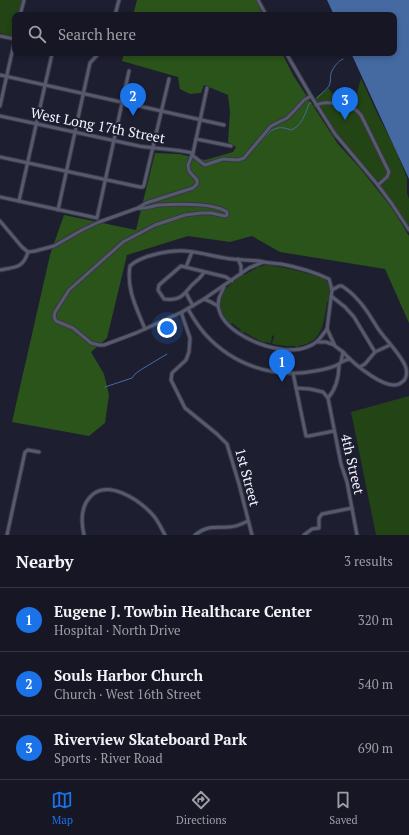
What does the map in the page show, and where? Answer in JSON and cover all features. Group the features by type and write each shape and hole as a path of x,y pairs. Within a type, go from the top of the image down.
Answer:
{"street":[{"path":"21,12 24,0"},
{"path":"116,12 119,0"},
{"path":"258,0 264,12"},
{"path":"0,36 12,38"},
{"path":"0,106 12,52"},
{"path":"19,201 51,56"},
{"path":"58,210 90,63 96,56"},
{"path":"288,56 310,96 340,141 366,170 392,204 409,230"},
{"path":"0,197 97,218 129,71"},
{"path":"0,75 224,125"},
{"path":"0,157 140,188 143,187 169,79"},
{"path":"0,221 22,247 28,252 35,251 54,246 98,222 138,208 146,203 196,186 197,180 189,171 188,162 193,154 208,88"},
{"path":"193,154 205,164 223,159 242,159 271,126 286,119 304,100 310,96"},
{"path":"316,105 324,102 346,105 356,110 361,115 389,172 387,178 378,186"},
{"name":"West Long 17th Street","path":"0,116 153,149 177,150 193,154"},
{"path":"196,139 231,146"},
{"path":"138,208 144,209 159,206 192,204 219,208 226,211 227,214 225,216 201,212 155,225 130,238 114,249 72,288 54,313 55,319 57,322 73,328 85,339 95,345 104,345 182,312 250,268 262,262"},
{"path":"144,329 133,300 130,281 131,265 153,255 180,251 238,260 281,264 329,279 332,290 327,329 317,342 307,348 292,350 274,348 256,343 230,326 222,317 218,306 219,298 224,286"},
{"path":"0,270 21,265 26,260 28,252"},
{"path":"186,267 192,252"},
{"path":"238,260 241,266 241,274"},
{"path":"204,272 186,293 174,299 164,299 158,288 163,281 179,267 183,266 226,277 232,281"},
{"path":"317,342 326,342 335,346 360,367 381,381 390,385 402,383 406,378 407,366 378,329 361,303 342,286 332,290"},
{"path":"186,293 193,306"},
{"path":"331,296 345,307 354,317 375,352"},
{"path":"204,299 218,306"},
{"path":"188,309 205,334 222,350 247,364 263,370 293,373 316,370 350,359"},
{"name":"1st Street","path":"182,312 190,338 189,352 186,360 172,373 171,380 185,408 218,434 227,444 233,461 252,535"},
{"path":"327,329 335,346"},
{"path":"360,367 365,364 375,352 390,345"},
{"path":"296,388 319,391 324,393 328,398 337,382 343,352"},
{"path":"293,373 307,436 334,431"},
{"name":"4th Street","path":"328,398 357,535"},
{"path":"7,535 25,452 28,450 39,452"},
{"path":"84,535 82,510 86,501 92,495 106,489 114,490 133,498 156,519 165,535"},
{"path":"304,535 312,528 319,528 320,516 324,513 352,508"},
{"path":"195,535 207,528 218,526 231,527 248,521"}],"green space":[{"path":"0,0 22,0 20,12 12,12 12,36 0,33"},
{"path":"137,0 256,0 262,12 134,12"},
{"path":"123,56 284,56 293,75 338,144 360,168 392,208 409,236 409,323 385,269 280,252 252,236 230,242 188,236 127,255 107,338 91,352 104,374 109,395 105,423 89,436 12,422 50,255 64,215 136,230 155,153 179,154 205,160 233,152 236,147 228,142 230,112 228,95 204,85 201,93 190,94 180,89 178,77 122,61"},
{"path":"361,78 395,148 407,178 409,228 392,202 339,137 319,107 315,98 328,88 340,100 351,100 356,97"},
{"path":"266,265 307,273 327,281 329,284 330,302 327,302 321,330 313,341 296,348 295,346 272,344 274,337 273,335 271,343 262,342 244,332 240,332 241,330 232,323 230,324 224,318 220,304 223,293 243,274 244,275 258,267"},
{"path":"409,396 409,535 376,535 351,412"}],"water":[{"path":"327,0 409,0 409,179 352,56 397,56 397,12 333,12"}],"waterway":[{"path":"317,98 329,86 331,73 334,67 343,59"},
{"path":"258,144 276,128 291,130 298,126 309,104 311,103"},
{"path":"105,387 132,378 142,369 167,354"}],"place":[{"name":"Souls Harbor Church","path":"133,116"},
{"name":"Riverview Skateboard Park","path":"345,120"},
{"name":"Eugene J. Towbin Healthcare Center","path":"282,382"}]}
